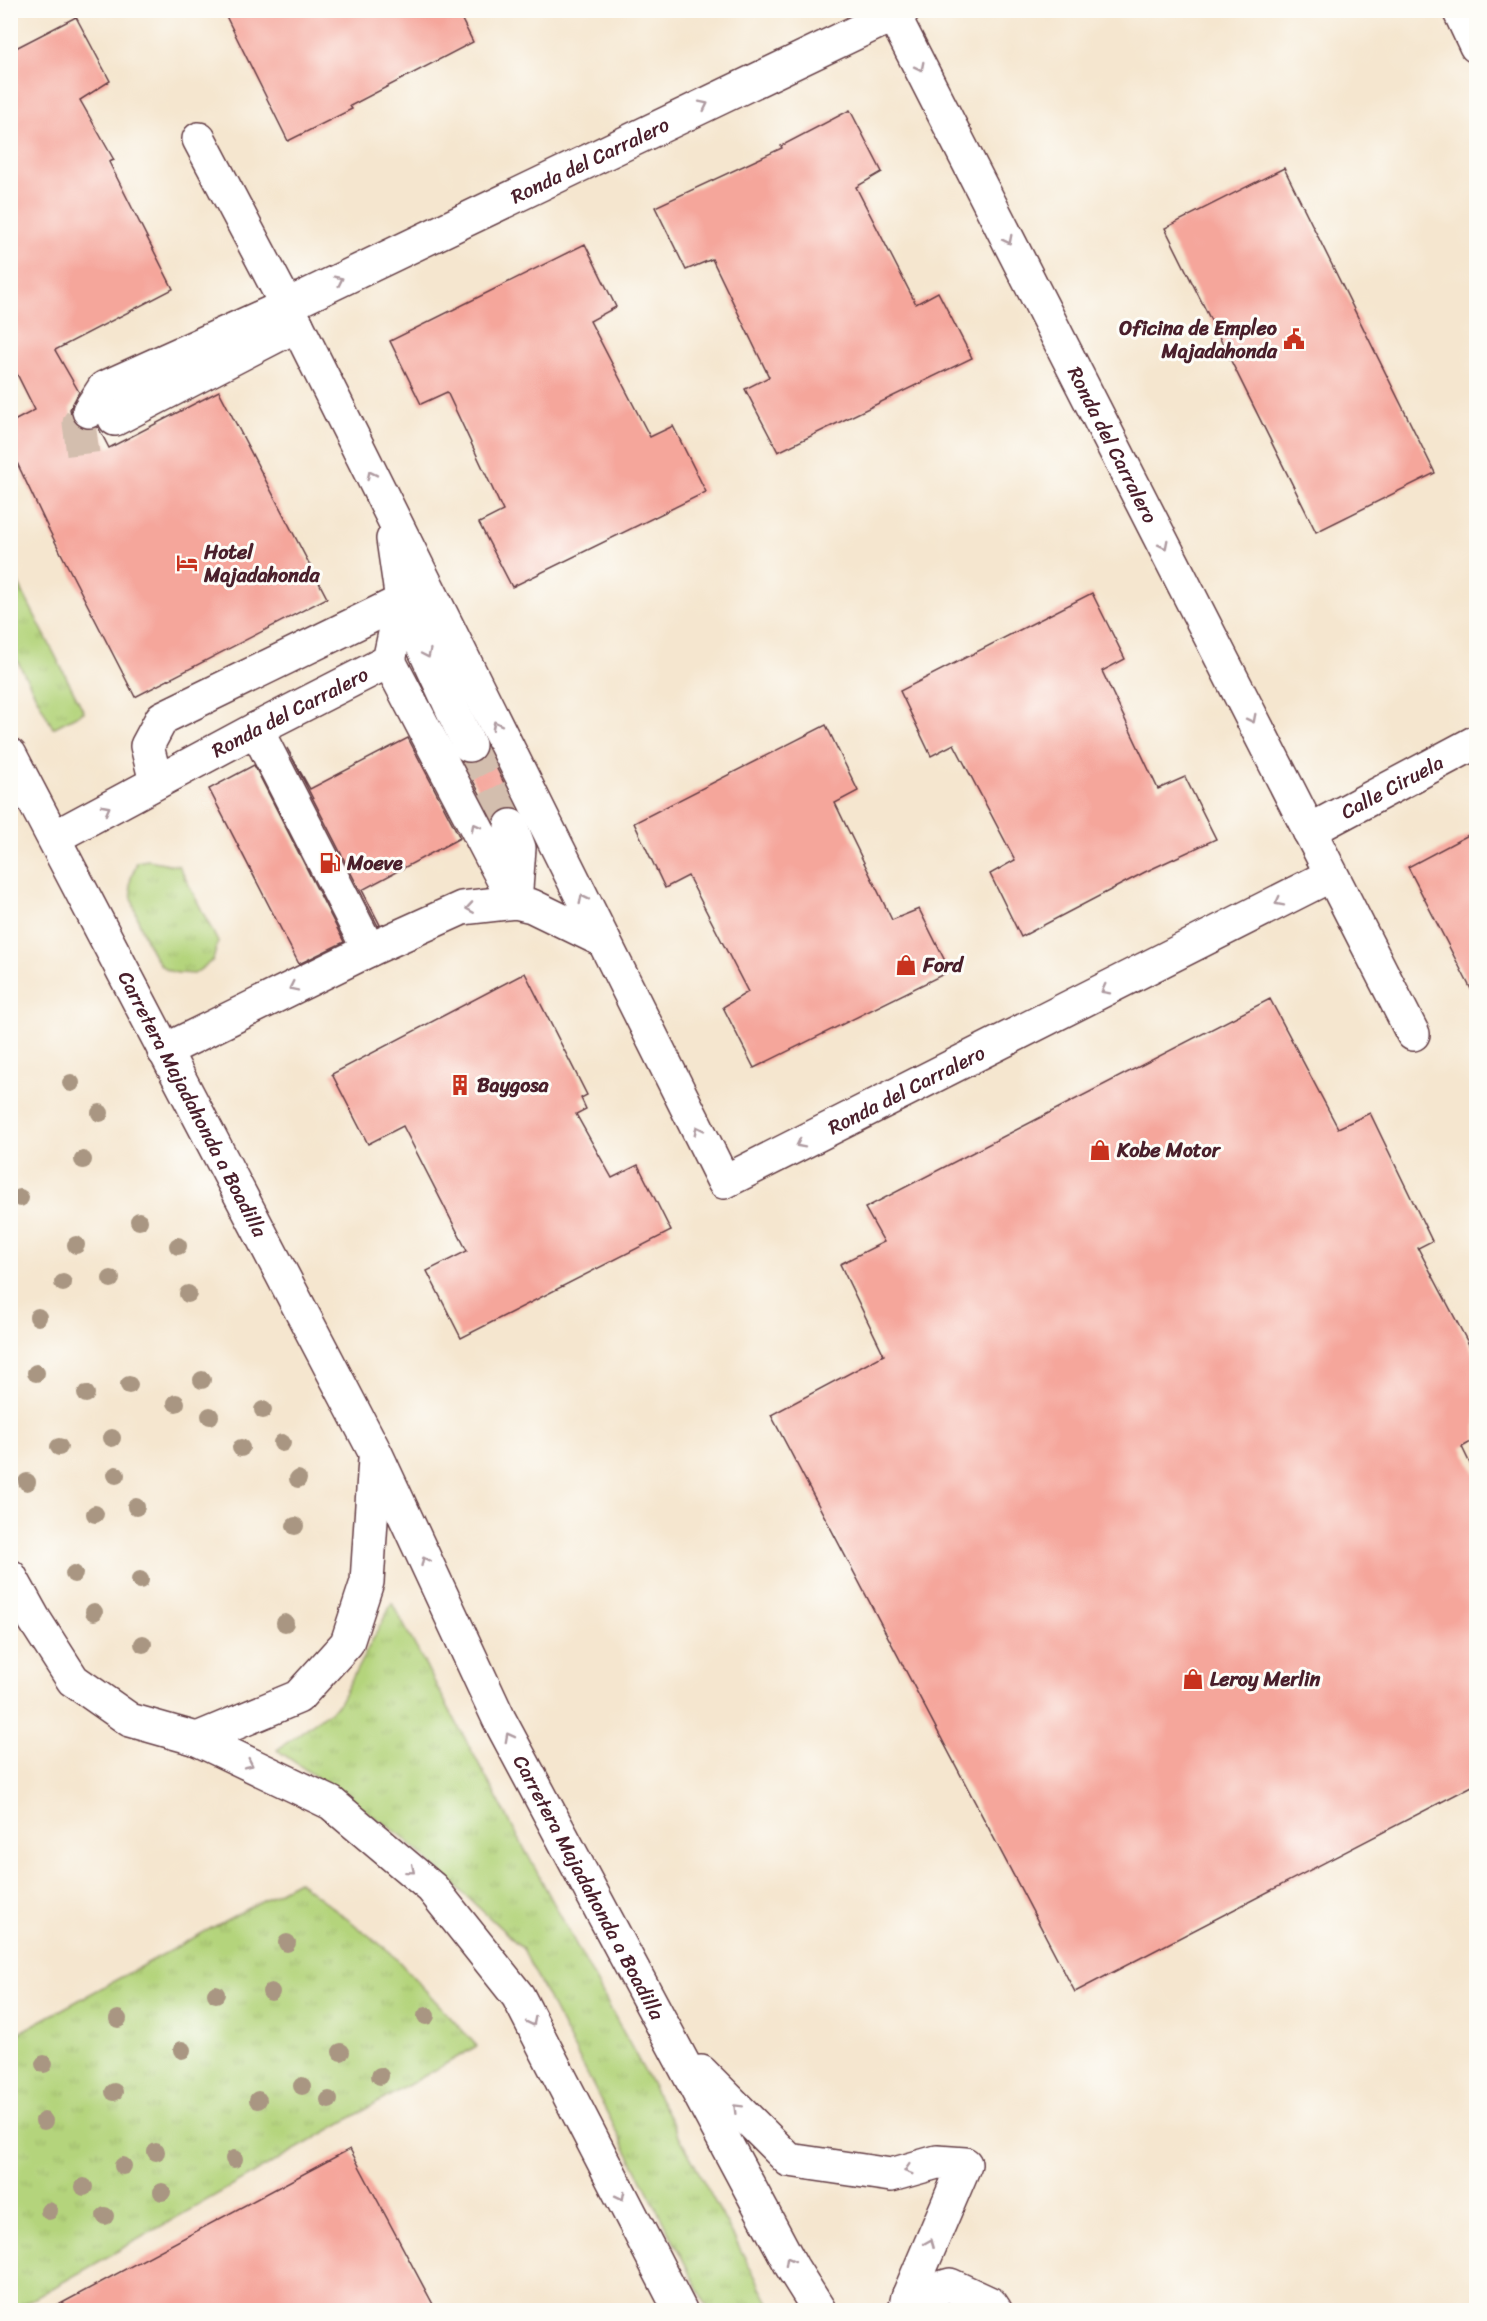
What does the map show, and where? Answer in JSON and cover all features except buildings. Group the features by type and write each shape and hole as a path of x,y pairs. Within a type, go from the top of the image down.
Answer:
{"street":[{"path":"1459,10 1476,46"},
{"name":"Ronda del Carralero","path":"291,315 896,12 1413,1034"},
{"name":"Ronda del Carralero","path":"199,139 291,315 724,1182 1332,875"},
{"path":"102,415 104,388 291,315"},
{"name":"Ronda del Carralero","path":"55,837 256,729 389,661 402,601 388,510"},
{"path":"156,782 147,746 162,718 402,601 469,745"},
{"path":"389,661 515,902"},
{"path":"256,729 369,950"},
{"name":"Calle Ciruela","path":"1309,831 1476,742"},
{"name":"Carretera Majadahonda a Boadilla","path":"10,755 55,837 164,1051 376,1455 500,1719 792,2267 819,2310"},
{"path":"511,826 519,848 515,902"},
{"path":"164,1051 369,950 462,908 515,902 532,906 604,940"},
{"path":"196,1739 298,1697 347,1643 367,1582 376,1455"},
{"path":"10,1576 34,1619 74,1680 130,1720 196,1739 331,1803 432,1888 518,1996 680,2310"},
{"path":"676,2047 789,2160 891,2175 937,2162 965,2164 907,2304"},
{"path":"907,2304 950,2285 991,2304 995,2310"}],"green space":[{"path":"11,569 84,712 53,728 11,649"},
{"path":"148,860 179,866 218,942 213,960 194,974 174,972 163,967 157,961 141,928 133,904 130,881 137,862"},
{"path":"392,1603 773,2310 709,2310 522,1948 402,1836 277,1750 338,1705"},
{"path":"298,1881 390,1952 477,2046 11,2310 11,2037"}],"tunnel":[{"path":"83,454 79,423 89,411"},
{"path":"469,745 511,826"}],"place":[{"name":"Oficina de Empleo Majadahonda","path":"1294,339"},
{"name":"Hotel Majadahonda","path":"187,563"},
{"name":"Moeve","path":"330,863"},
{"name":"Ford","path":"906,965"},
{"name":"Baygosa","path":"460,1085"},
{"name":"Kobe Motor","path":"1100,1150"},
{"name":"Leroy Merlin","path":"1193,1679"}]}
